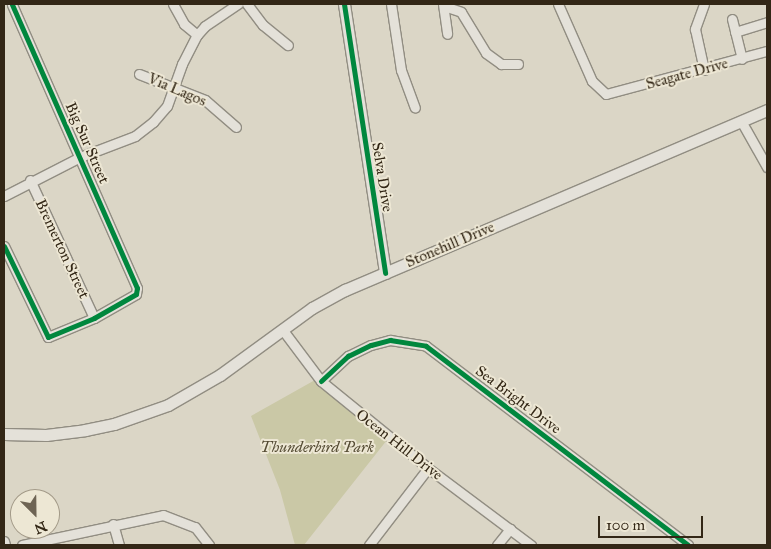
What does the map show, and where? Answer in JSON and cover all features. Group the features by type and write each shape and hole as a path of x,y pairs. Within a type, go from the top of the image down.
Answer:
{"main road":[{"name":"Selva Drive","path":"344,4 354,85 385,273"},
{"name":"Stonehill Drive","path":"4,434 65,433 141,416 192,392 326,300 767,110"}],"street":[{"name":"Big Sur Street","path":"12,4 137,288 136,294 94,318"},
{"path":"173,4 184,24 197,35"},
{"path":"4,196 30,180 80,157 135,136 168,106 188,50 197,35 205,26 238,4"},
{"path":"247,4 263,25 288,45"},
{"path":"391,4 401,70 415,108"},
{"name":"Seagate Drive","path":"558,4 592,80 606,94 704,70 767,51"},
{"path":"704,4 696,29 704,70"},
{"path":"447,34 443,5 461,12 486,53 501,64 518,64"},
{"path":"732,19 742,59"},
{"path":"735,32 767,22"},
{"name":"Via Lagos","path":"139,74 205,100 236,127"},
{"path":"740,121 767,167"},
{"name":"Bremerton Street","path":"30,180 94,318"},
{"path":"4,246 46,334 55,337 94,318"},
{"name":"Ocean Hill Drive","path":"282,329 321,381 428,468 532,545"},
{"name":"Sea Bright Drive","path":"321,381 348,356 370,345 390,340 426,346 688,545"},
{"path":"369,545 428,468"},
{"path":"22,545 60,541 113,524 163,514 180,519 195,528 209,545"},
{"path":"113,524 120,545"},
{"path":"497,545 510,529"},
{"path":"4,541 5,545"}],"green space":[{"name":"Thunderbird Park","path":"315,380 387,440 304,545 295,545 280,490 251,416"}],"cycle path":[{"path":"4,246 48,337 94,318 136,294 137,288 12,4"},
{"path":"344,4 385,273"},
{"path":"321,381 348,356 371,345 390,340 426,346 688,545"}]}
